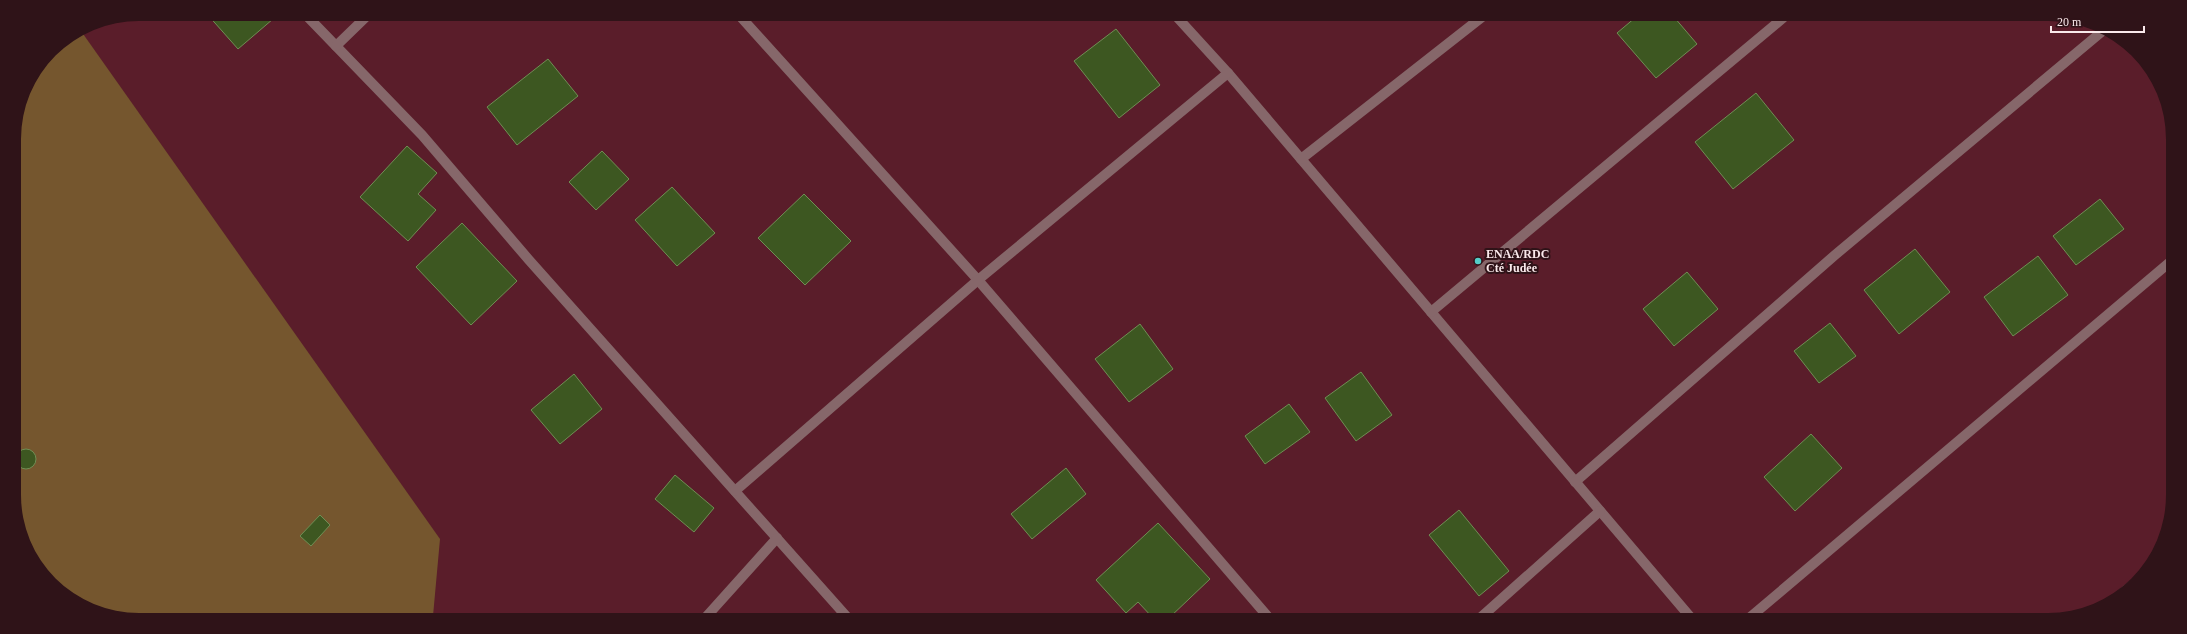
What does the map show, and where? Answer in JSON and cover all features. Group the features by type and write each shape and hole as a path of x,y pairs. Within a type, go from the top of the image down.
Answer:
{"street":[{"path":"312,21 422,135 529,260 843,613"},
{"path":"336,46 362,21"},
{"path":"744,21 978,280 1265,613"},
{"path":"1181,21 1228,73 1687,613"},
{"path":"1301,159 1477,21"},
{"path":"1431,312 1780,21"},
{"path":"1576,482 1835,255 2100,33"},
{"path":"735,491 978,280 1228,73"},
{"path":"1755,613 2166,265"},
{"path":"1486,613 1600,511"},
{"path":"710,613 777,538"}],"shaded area":[{"path":"84,35 440,539 433,613 124,612 94,604 80,597 67,589 45,567 27,533 23,518 21,495 21,132 23,116 33,87 45,67 61,50"}],"building":[{"path":"213,21 271,21 238,49"},
{"path":"1631,21 1677,21 1697,44 1656,78 1617,33"},
{"path":"1116,29 1160,85 1119,118 1074,61"},
{"path":"548,59 578,96 517,145 487,107"},
{"path":"1756,93 1794,140 1733,189 1695,142"},
{"path":"407,146 437,173 418,194 436,210 408,241 360,197"},
{"path":"602,151 629,179 596,210 569,182"},
{"path":"672,187 715,233 677,266 635,220"},
{"path":"804,194 851,241 805,285 758,238"},
{"path":"2100,199 2124,229 2076,265 2053,236"},
{"path":"462,223 517,281 471,325 416,267"},
{"path":"1915,249 1950,292 1899,334 1864,290"},
{"path":"2038,256 2068,295 2013,336 1984,297"},
{"path":"1687,272 1718,309 1674,346 1643,309"},
{"path":"1830,323 1856,356 1819,383 1794,351"},
{"path":"1140,324 1173,369 1129,402 1095,359"},
{"path":"1361,372 1392,415 1356,441 1325,398"},
{"path":"574,374 602,409 560,444 531,410"},
{"path":"1289,404 1310,432 1265,464 1245,436"},
{"path":"1811,434 1842,468 1795,511 1764,477"},
{"path":"22,449 30,449 36,455 36,463 30,469 21,468"},
{"path":"1066,468 1086,494 1032,539 1011,514"},
{"path":"675,475 714,508 694,532 655,499"},
{"path":"1459,510 1509,571 1479,596 1429,535"},
{"path":"320,515 330,525 311,546 300,536"},
{"path":"1158,523 1210,579 1174,613 1148,613 1138,602 1126,613 1096,580"}],"place":[{"name":"ENAA/RDC Cté Judée","path":"1478,261"}]}
